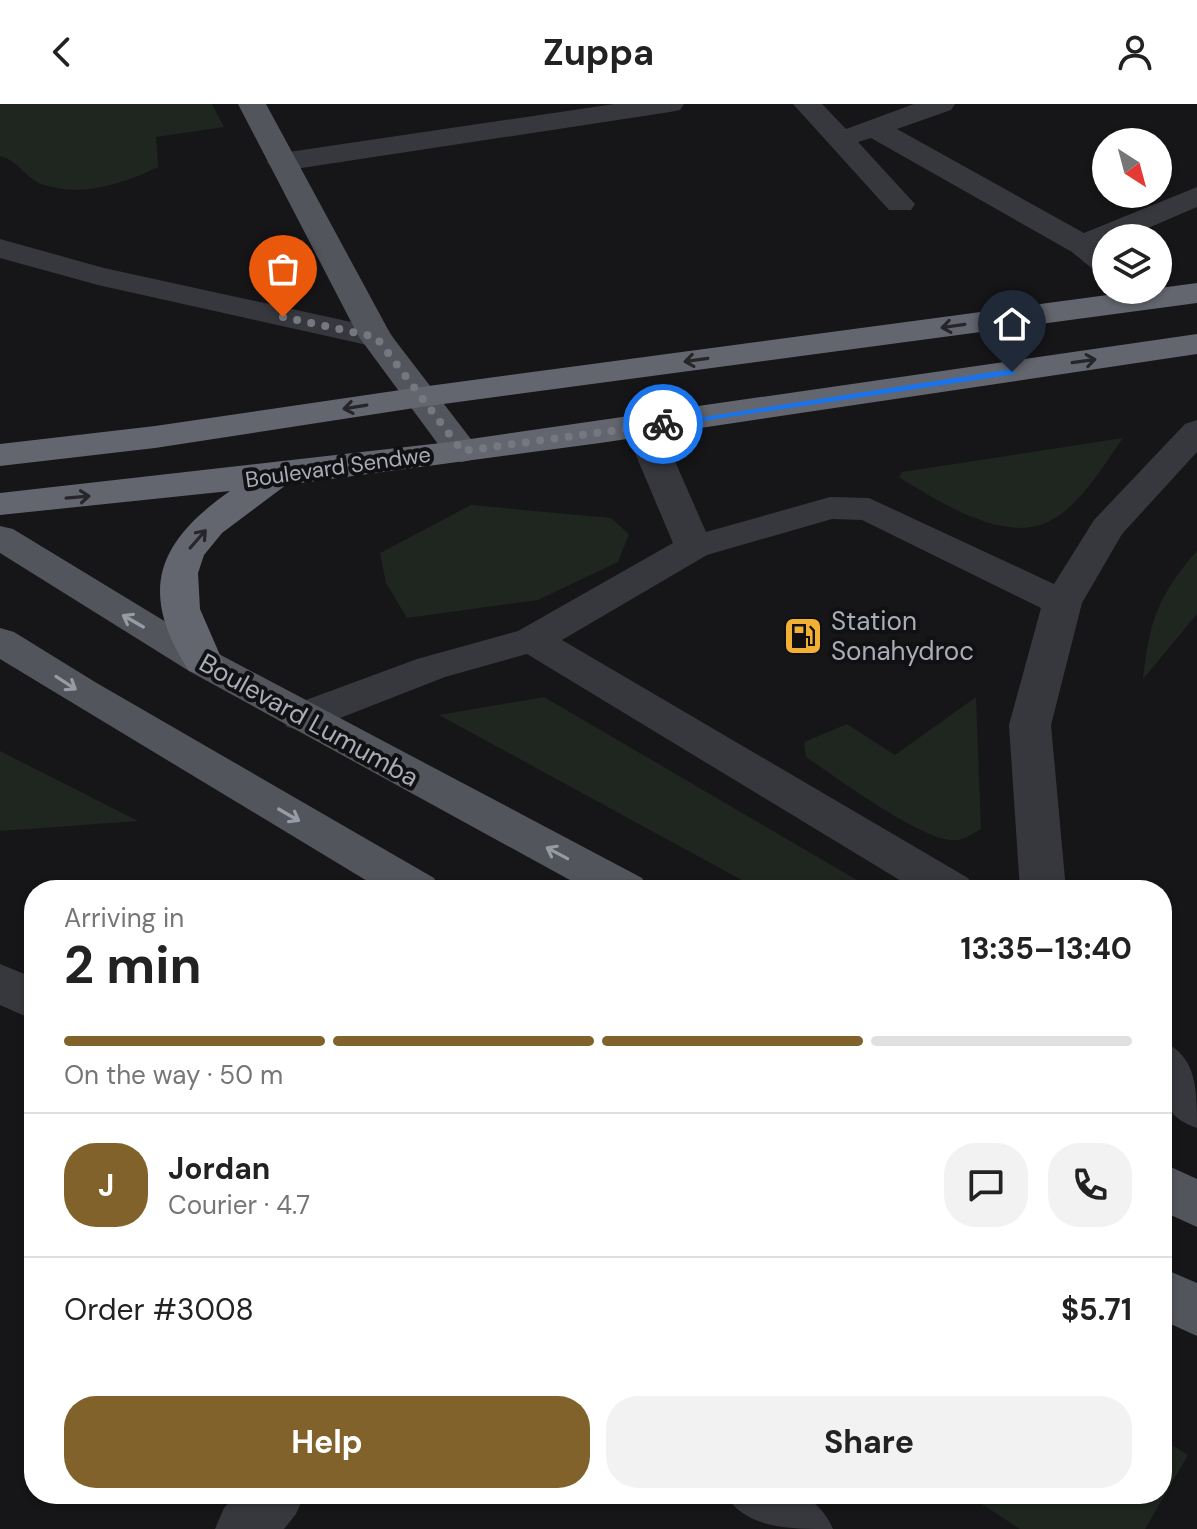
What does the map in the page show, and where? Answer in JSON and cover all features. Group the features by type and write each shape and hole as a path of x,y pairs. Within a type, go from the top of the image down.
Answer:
{"highway":[{"path":"1172,294 1197,293"},
{"path":"0,455 155,437 1092,302"},
{"name":"Boulevard Sendwe","path":"0,504 276,476 642,427 1197,344"},
{"path":"203,662 177,594 182,558 217,517 276,476"}],"main road":[{"path":"252,104 376,337 462,451"},
{"name":"Boulevard Lumumba","path":"0,537 37,563 203,662 607,880"},
{"path":"0,641 94,700 401,880"},
{"path":"1172,1191 1197,1205"},
{"path":"1172,1297 1197,1311"}],"street":[{"path":"282,162 670,104"},
{"path":"807,104 843,139 846,149 900,204"},
{"path":"843,139 941,104"},
{"path":"872,127 1092,253"},
{"path":"1149,224 1197,196"},
{"path":"0,248 98,276 376,337"},
{"path":"642,427 694,547"},
{"path":"1042,880 1030,725 1062,603 1107,528 1197,431"},
{"path":"302,717 431,668 532,640 694,547 830,508 869,509 1062,603"},
{"path":"532,640 935,880"},
{"path":"0,982 24,995"},
{"path":"1172,1074 1197,1107"},
{"path":"245,1529 266,1504"},
{"path":"769,1504 803,1529"}],"shaded area":[{"path":"0,104 212,104 224,127 156,137 158,167 116,184 71,190 41,184 0,156"},
{"path":"1123,438 1078,499 1056,518 1026,528 1007,527 968,515 899,477 902,472"},
{"path":"471,505 611,518 629,534 618,562 538,600 407,618 386,583 380,553"},
{"path":"1197,551 1197,614 1143,679 1148,641 1158,610 1173,582"},
{"path":"544,697 857,880 742,880 439,715"},
{"path":"976,697 981,829 962,839 944,839 904,821 806,757 804,742 847,724 895,755"},
{"path":"0,751 138,821 0,831"},
{"path":"1172,1445 1188,1455 1172,1483"},
{"path":"981,1504 1160,1504 1145,1529 1020,1529"}],"way so far":[{"path":"283,317 376,337 462,451 663,424"}],"place":[{"name":"Station Sonahydroc","path":"803,636"}],"route":[{"path":"663,424 1012,372"}]}
